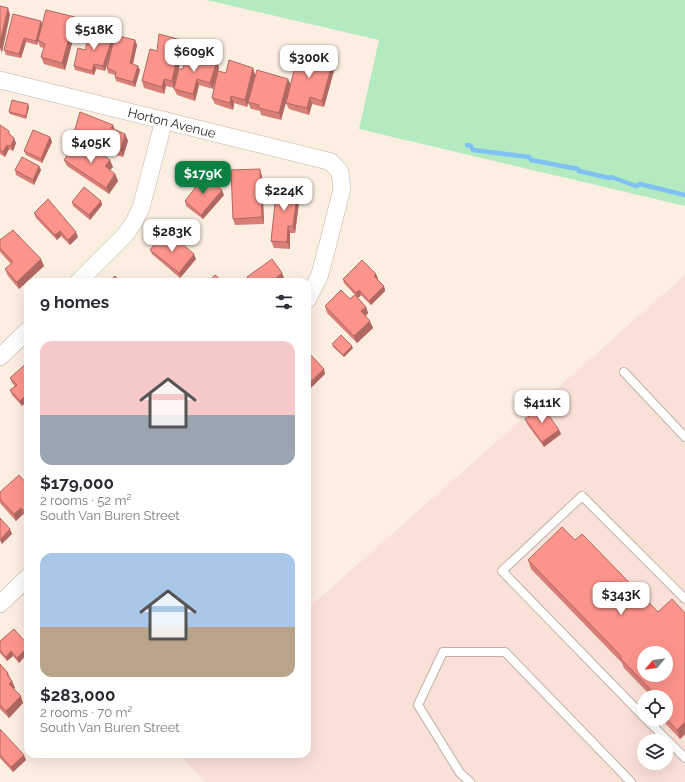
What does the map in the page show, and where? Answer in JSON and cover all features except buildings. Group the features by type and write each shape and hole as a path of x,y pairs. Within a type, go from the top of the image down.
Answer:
{"street":[{"name":"Horton Avenue","path":"0,80 331,162 340,172 342,189 324,263 311,292"},
{"path":"82,278 125,235 134,222 141,208 164,120"},
{"path":"0,358 24,334"},
{"path":"0,604 24,581"}],"lane":[{"path":"624,372 685,437"},
{"path":"637,710 502,571 582,496 685,599"},
{"path":"470,782 460,773 418,705 443,652 505,652 631,782"},
{"path":"653,726 685,758"}],"shaded area":[{"path":"685,275 685,782 205,782 183,758 311,758 311,605"}],"green space":[{"path":"206,0 685,0 685,206 359,129 379,40"}],"waterway":[{"path":"467,145 471,146 473,150 529,157 531,160 578,169 579,171 609,178 611,177 636,186 640,184 685,195"}]}
